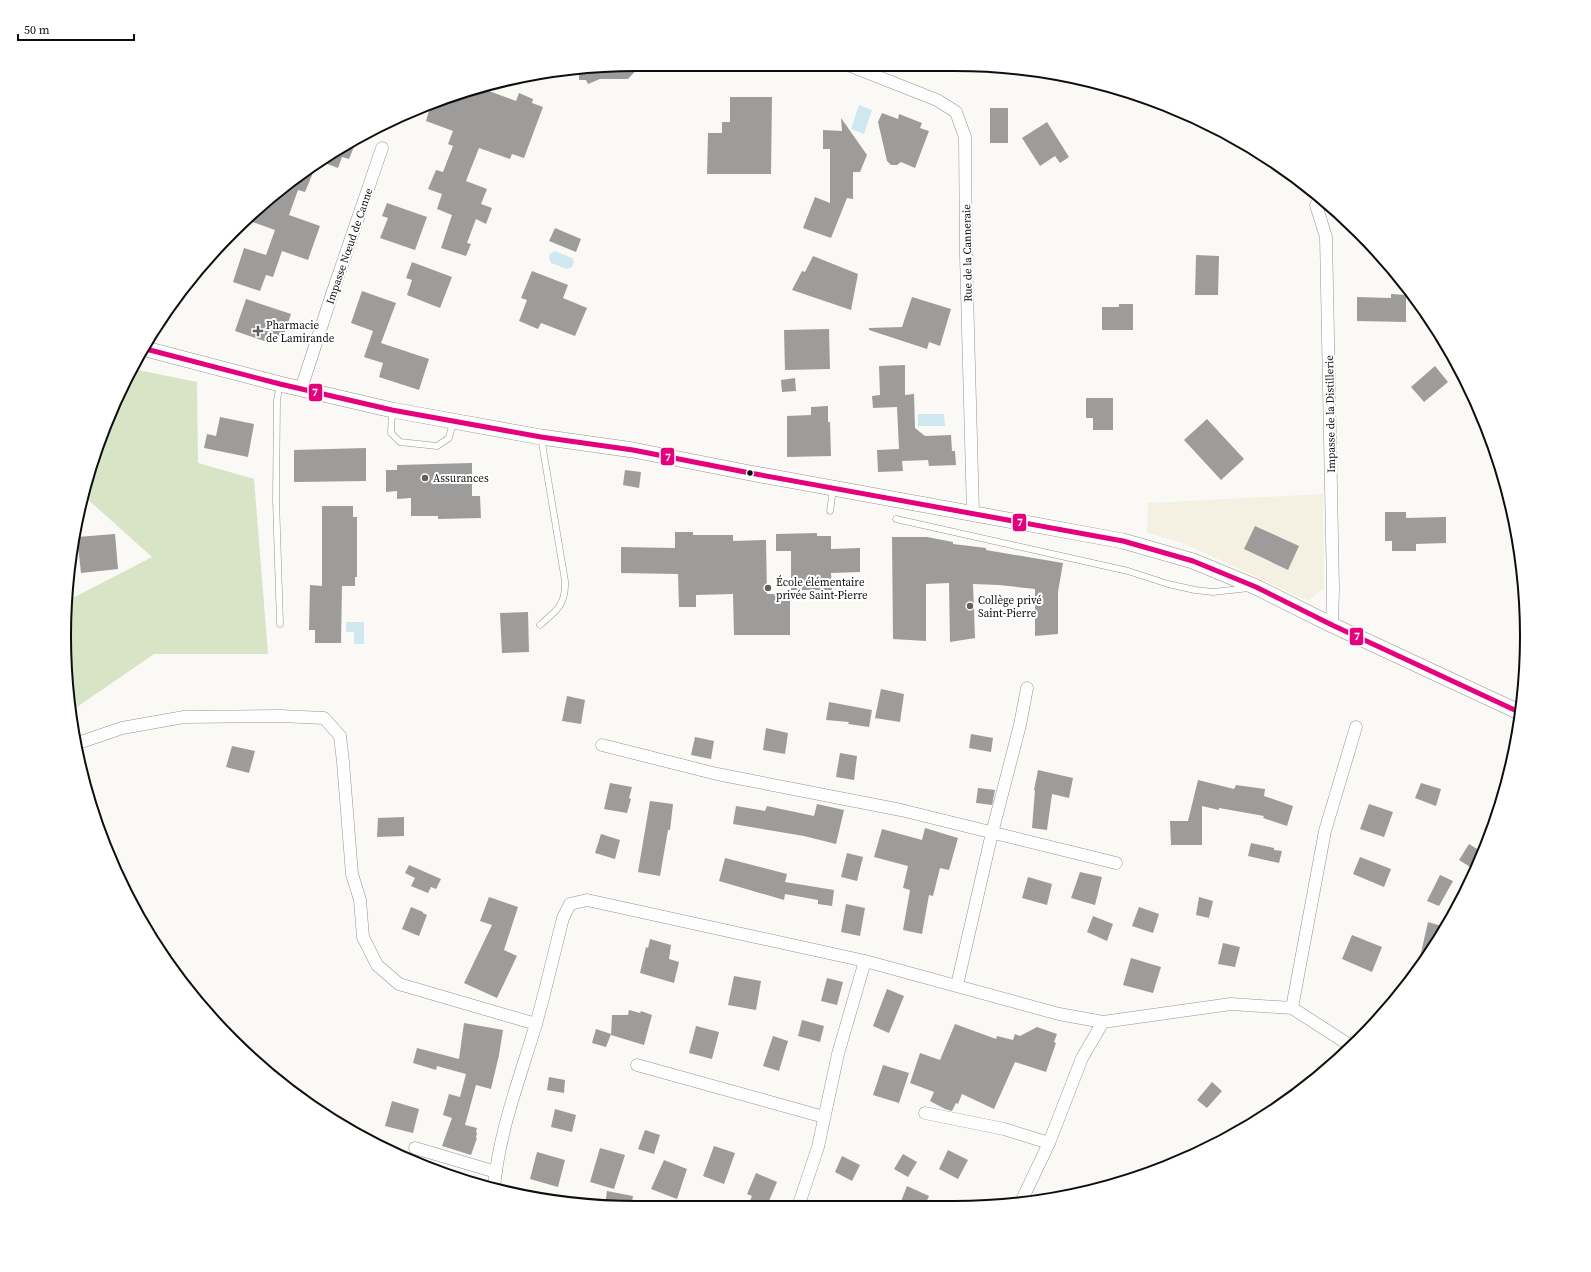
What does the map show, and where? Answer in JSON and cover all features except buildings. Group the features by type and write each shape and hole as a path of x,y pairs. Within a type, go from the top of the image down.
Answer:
{"street":[{"name":"Rue de la Canneraie","path":"874,71 937,100 956,112 965,137 966,255 973,513"},
{"name":"Impasse Nœud de Canne","path":"301,389 382,148"},
{"name":"Impasse de la Distillerie","path":"1316,205 1326,237 1333,580 1332,625"},
{"path":"149,350 280,384 392,410 541,437 633,450 1123,541 1193,561 1256,587 1332,625 1515,710"},
{"path":"957,986 992,833 1020,725 1027,688"},
{"path":"81,742 122,728 184,717 280,716 324,718 340,736 352,874 360,900 363,937 377,965 399,984 536,1024"},
{"path":"1292,1008 1325,831 1356,727"},
{"path":"602,745 717,774 901,810 1116,863"},
{"path":"495,1183 499,1149 512,1097 536,1024 563,918 570,904 587,900 865,962 1059,1014 1103,1022 1231,1004 1292,1008 1347,1043"},
{"path":"800,1201 818,1147 840,1047 865,962"},
{"path":"1024,1197 1049,1143 1082,1058 1103,1022"},
{"path":"637,1065 824,1117"},
{"path":"925,1113 1004,1129 1049,1143"},
{"path":"415,1148 496,1172"}],"lane":[{"path":"280,384 277,400 276,500 280,624"},
{"path":"392,410 391,433 400,442 437,446 449,438 453,421"},
{"path":"540,625 558,610 566,593 541,437"},
{"path":"830,512 834,488"},
{"path":"896,519 1128,571 1168,584 1195,590 1213,592 1232,591 1256,587"}],"shaded area":[{"path":"1323,494 1324,588 1308,601 1183,543 1147,533 1148,503"}],"green space":[{"path":"138,370 197,382 198,463 254,479 268,654 154,654 76,708 72,673 72,598 152,557 88,499 101,454 114,420"}],"water":[{"path":"859,105 872,110 864,134 851,129"},
{"path":"555,251 572,258 574,262 572,267 567,269 551,263 549,258 550,254"},
{"path":"918,414 944,414 945,426 918,426"},
{"path":"346,622 364,622 364,644 354,644 354,632 346,632"}],"transit line":[{"name":"7","path":"149,350 280,384 392,410 541,437 633,450 750,473 1123,541 1193,561 1256,587 1332,625 1515,710"}],"place":[{"name":"Pharmacie de Lamirande","path":"258,331"},
{"name":"Assurances","path":"425,478"},
{"name":"École élémentaire privée Saint-Pierre","path":"768,588"},
{"name":"Collège privé Saint-Pierre","path":"970,606"}]}
